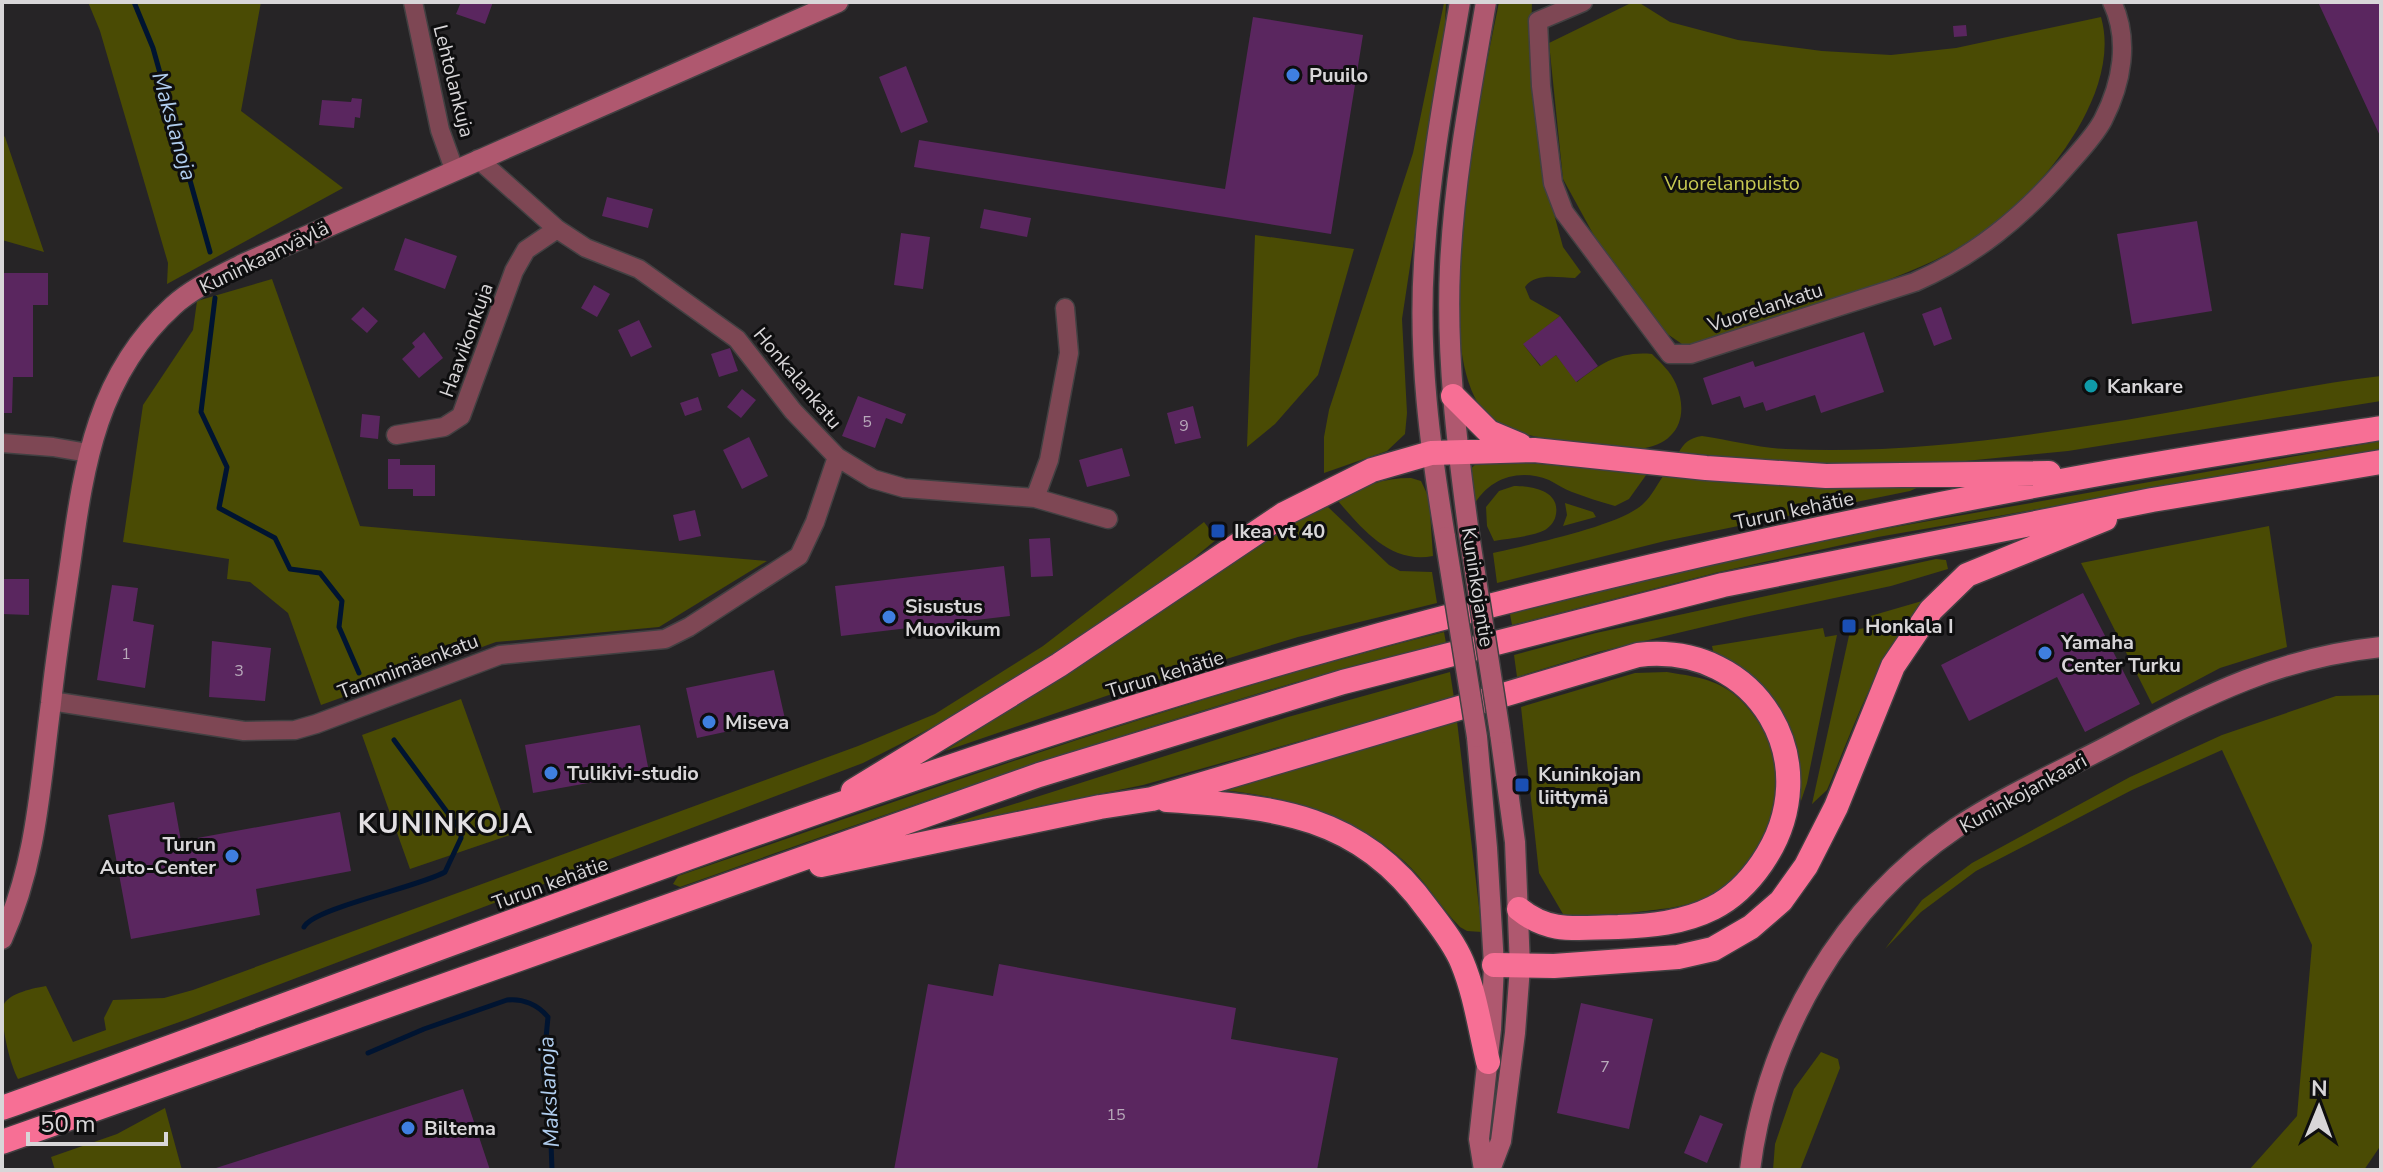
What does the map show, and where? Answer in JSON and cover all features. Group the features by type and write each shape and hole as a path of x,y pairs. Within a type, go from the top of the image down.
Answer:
{"highway":[{"path":"1453,396 1489,432 1534,450"},
{"name":"Turun kehätie","path":"2,1108 640,875 1033,740 1334,648 1720,550 2111,472 2381,428"},
{"path":"814,815 1059,665 1295,508 1372,470 1431,453 1534,450 1706,468 1826,476 2111,472"},
{"path":"2,1142 1039,775 1343,682 1723,585 2152,500 2381,462"},
{"path":"1494,965 1520,967 1678,957 1713,949 1751,927 1781,901 1806,866 1836,807 1893,666 1931,610 1967,575 2152,500"},
{"path":"736,882 1152,799 1638,655 1655,653 1698,659 1728,672 1752,691 1778,730 1788,764 1789,782 1784,819 1774,845 1737,892 1699,914 1648,926 1555,928 1536,922 1519,909"},
{"path":"1152,799 1225,804 1288,814 1328,825 1392,868 1421,899 1455,946 1472,994 1488,1062"}],"main road":[{"name":"Kuninkaanväylä","path":"2,939 25,881 39,809 51,701 88,453 105,402 132,354 154,326 190,293 241,265 838,2"},
{"name":"Kuninkojantie","path":"1460,2 1439,121 1424,264 1423,347 1431,453 1477,737 1488,861 1494,965 1479,1139 1484,1170"},
{"name":"Kuninkojantie","path":"1486,2 1465,125 1452,235 1449,347 1469,534 1515,842 1519,909 1520,967 1515,1033 1501,1141 1490,1170"},
{"name":"Kuninkojankaari","path":"1750,1170 1765,1092 1801,1006 1829,957 1862,914 1929,848 1982,812 2249,677 2314,656 2381,647"}],"street":[{"name":"Lehtolankuja","path":"413,2 440,130 454,169"},
{"name":"Vuorelankatu","path":"1583,2 1538,21 1541,86 1553,183 1564,212 1626,298 1670,354 1680,355 1915,282 1949,268 2007,226 2040,196 2103,122 2117,87 2122,54 2122,27 2112,2"},
{"name":"Honkalankatu","path":"478,159 557,229 586,248 639,269 737,339 793,411 837,457 873,479 904,488 1035,498 1108,519"},
{"name":"Haavikonkuja","path":"396,435 444,427 461,416 514,271 526,250 557,229"},
{"path":"1035,498 1049,460 1069,353 1065,308"},
{"path":"2,443 88,453"},
{"name":"Tammimäenkatu","path":"51,701 244,731 295,730 500,655 665,639 689,627 799,556 815,522 837,457"}],"green space":[{"path":"88,2 261,2 241,111 343,188 167,284 168,263 100,31"},
{"path":"1499,2 1532,2 1531,37 1544,177 1563,247 1581,272 1575,278 1535,279 1525,287 1530,299 1560,316 1524,345 1540,366 1556,355 1577,382 1612,360 1630,354 1652,354 1674,380 1681,408 1677,428 1671,436 1652,446 1639,449 1564,441 1508,429 1496,423 1473,393 1461,346 1458,288 1462,223 1470,157"},
{"name":"Vuorelanpuisto","path":"1633,2 1670,22 1738,40 1822,51 1891,55 1956,48 2101,17 2104,57 2098,84 2071,140 2030,191 1979,234 1932,262 1885,281 1700,346 1682,344 1663,331 1597,241 1563,179 1549,43"},
{"path":"1444,3 1444,42 1402,319 1407,413 1405,434 1387,451 1324,473 1324,437 1329,410 1413,153"},
{"path":"2,134 5,137 44,252 2,240"},
{"path":"1255,235 1354,249 1318,375 1275,424 1247,447"},
{"path":"272,279 360,526 767,561 659,627 496,642 321,705 288,613 250,582 227,579 229,559 123,542 143,405 193,330 197,301"},
{"path":"2381,376 2381,401 2068,451 1945,463 1827,464 1678,454 1688,441 1702,436 1755,446 1826,450 1987,440"},
{"path":"2381,441 2381,449 1878,537 1719,572 1512,625 1510,614 1718,563 1878,530"},
{"path":"1492,461 1649,471 1629,499 1615,506 1572,492 1549,480 1527,475 1505,478 1496,483 1479,497 1473,507 1469,470 1476,464"},
{"path":"1665,473 1923,485 1910,491 1665,541 1497,583 1493,553 1615,520 1643,504"},
{"path":"1411,478 1421,481 1429,498 1433,556 1404,555 1391,550 1357,523 1338,501 1373,484"},
{"path":"1514,486 1536,489 1549,495 1556,506 1555,519 1545,530 1494,541 1487,526 1486,507 1499,491"},
{"path":"1565,503 1593,512 1596,517 1563,526 1567,515"},
{"path":"1328,507 1389,565 1400,571 1432,572 1437,603 1298,637 1112,694 945,751 1145,623 1301,516"},
{"path":"1204,522 1217,539 1150,594 1010,684 863,763 188,1019 18,1079 11,1062 3,1022 4,1004 17,994 46,986 73,1042 106,1030 104,1018 113,1000 164,998 193,990 858,746 935,714 1043,646"},
{"path":"2269,526 2287,647 2220,668 2152,704 2081,563"},
{"path":"1936,559 1946,560 1948,569 1891,586 1598,652 1517,677 1514,655 1596,633"},
{"path":"1929,599 1911,619 1882,664 1827,790 1812,804 1850,631 1869,627 1867,617"},
{"path":"1823,628 1825,637 1837,635 1801,801 1798,750 1774,700 1757,680 1714,655 1712,646"},
{"path":"1444,632 1446,643 1190,714 970,786 680,887 673,884 678,876 1058,746 1250,685"},
{"path":"1450,672 1454,698 1143,785 948,825 1288,717"},
{"path":"1667,672 1700,678 1724,687 1744,703 1755,717 1772,749 1777,766 1779,784 1774,818 1740,872 1721,890 1705,898 1676,907 1609,916 1590,918 1563,914 1539,873 1521,707 1635,673"},
{"path":"2381,695 2381,1145 2364,1170 2249,1170 2297,1116 2312,945 2222,750 2132,790 1976,871 1921,912 1885,949 1922,900 1972,863 2130,777 2222,735 2336,696"},
{"path":"461,699 510,835 410,869 362,735"},
{"path":"1457,721 1482,932 1460,927 1412,868 1364,831 1296,803 1223,790"},
{"path":"1821,1052 1838,1059 1840,1068 1800,1170 1773,1170 1775,1144 1794,1089"},
{"path":"165,1108 182,1170 55,1170 51,1157 117,1134"}],"building":[{"path":"461,2 493,2 485,24 456,14"},
{"path":"2318,2 2381,2 2381,138"},
{"path":"1253,17 1363,35 1331,234 914,167 919,140 1225,189"},
{"path":"1966,25 1967,36 1954,37 1953,26"},
{"path":"906,66 928,122 901,133 879,77"},
{"path":"352,98 362,99 360,118 355,117 354,128 319,125 322,100 351,102"},
{"path":"607,197 653,209 648,228 602,216"},
{"path":"984,209 1031,218 1027,237 980,228"},
{"path":"2197,221 2212,311 2132,324 2117,234"},
{"path":"901,233 930,237 923,289 894,285"},
{"path":"405,238 457,256 445,289 394,270"},
{"path":"2,273 48,273 48,305 33,305 33,377 13,377 12,413 2,413"},
{"path":"594,285 610,294 597,317 581,308"},
{"path":"363,307 378,321 367,333 351,319"},
{"path":"1941,307 1952,339 1934,346 1922,314"},
{"path":"1560,316 1598,366 1576,382 1556,355 1541,366 1523,344"},
{"path":"639,320 652,347 631,357 618,330"},
{"path":"424,332 443,358 419,378 402,359 415,347 412,343"},
{"path":"1864,332 1884,392 1821,413 1815,395 1766,411 1763,402 1744,408 1740,396 1712,405 1703,378 1753,361 1755,367"},
{"path":"730,348 738,371 719,377 711,354"},
{"path":"742,389 756,400 741,418 727,407"},
{"path":"858,396 906,414 902,424 886,418 875,448 842,436"},
{"path":"698,397 702,410 685,416 680,403"},
{"path":"1193,406 1201,438 1175,444 1167,413"},
{"path":"362,414 380,416 378,439 360,437"},
{"path":"749,437 768,476 742,489 723,450"},
{"path":"1122,448 1130,476 1087,487 1079,460"},
{"path":"388,459 400,459 400,465 435,465 435,496 413,496 413,489 388,489"},
{"path":"695,510 701,536 679,541 673,515"},
{"path":"1050,538 1053,576 1031,577 1029,539"},
{"path":"1004,566 1010,616 841,636 835,586"},
{"path":"2,579 29,579 29,615 2,614"},
{"path":"112,585 138,588 133,621 154,625 145,688 97,680"},
{"path":"2083,593 2140,704 2085,732 2057,677 1969,721 1941,665"},
{"path":"212,641 271,648 265,701 209,697"},
{"path":"774,670 785,719 697,738 686,688"},
{"path":"640,725 649,772 533,793 525,745"},
{"name":"Turun Auto-Center","path":"174,802 181,841 340,812 351,871 256,889 260,915 131,939 108,815"},
{"path":"999,964 1236,1008 1231,1039 1338,1058 1317,1170 894,1170 928,984 993,996"},
{"path":"1581,1003 1653,1019 1629,1129 1557,1113"},
{"name":"Biltema","path":"463,1089 490,1170 216,1168"},
{"path":"1700,1115 1723,1124 1707,1163 1684,1153"}],"waterway":[{"name":"Makslanoja","path":"134,2 153,48 210,252"},
{"name":"Makslanoja","path":"215,298 201,412 227,467 219,508 275,538 290,569 320,573 342,601 339,627 359,673"},
{"name":"Makslanoja","path":"304,927 326,912 445,872 461,838 461,831 394,740"},
{"name":"Makslanoja","path":"368,1053 424,1029 507,1000 524,1001 540,1009 548,1017 543,1069 550,1115 552,1170"}],"place":[{"name":"Puuilo","path":"1293,75"},
{"name":"Kankare","path":"2091,386"},
{"name":"Ikea vt 40","path":"1218,531"},
{"name":"Sisustus Muovikum","path":"889,617"},
{"name":"Honkala I","path":"1849,626"},
{"name":"Yamaha Center Turku","path":"2045,653"},
{"name":"Miseva","path":"709,722"},
{"name":"Tulikivi-studio","path":"551,773"},
{"name":"Kuninkojan liittymä","path":"1522,785"},
{"name":"Turun Auto-Center","path":"232,856"},
{"name":"Biltema","path":"408,1128"}],"district":[{"name":"KUNINKOJA","path":"446,823"}]}
